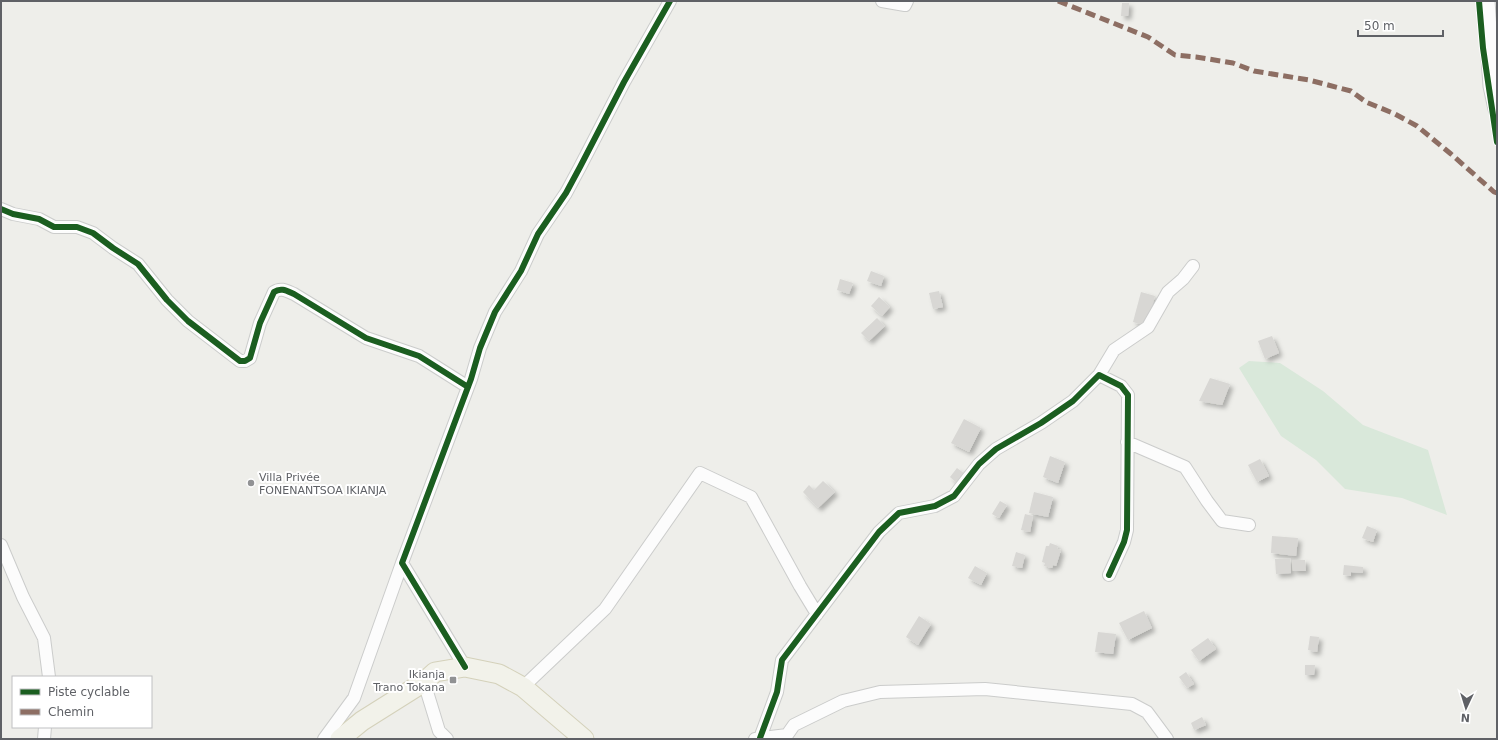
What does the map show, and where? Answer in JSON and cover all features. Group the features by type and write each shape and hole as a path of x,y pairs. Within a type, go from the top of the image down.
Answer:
{"main road":[{"path":"1486,1 1492,86 1497,109"},
{"path":"340,739 362,721 424,682 435,672 465,667 499,674 523,686 584,739"}],"street":[{"path":"324,739 354,698 402,563 468,387 480,348 495,312 521,271 538,234 566,193 624,82 670,1"},
{"path":"882,1 905,5 907,1"},
{"path":"1,209 13,214 39,218 54,227 77,227 99,236 113,248 138,264 167,300 188,321 240,361 245,361 250,358 260,323 274,292 283,290 294,294 366,338 419,356 468,387"},
{"path":"1167,739 1147,712 1132,704 985,689 880,692 843,701 794,725 790,737 757,738 777,692 782,660 879,532 899,513 935,506 954,496 979,464 996,449 1040,423 1073,401 1099,375 1114,350 1148,327 1168,292 1183,279 1193,266"},
{"path":"1099,375 1121,386 1128,395 1127,530 1124,542 1110,575"},
{"path":"1127,442 1185,467 1207,502 1222,521 1249,525"},
{"path":"523,686 605,609 700,473 751,497 817,614"},
{"path":"1,545 23,597 44,638 49,676"},
{"path":"402,563 465,667"},
{"path":"424,682 439,731 447,739"},
{"path":"44,739 45,728"}],"green space":[{"path":"1249,361 1280,363 1323,391 1363,425 1428,450 1447,515 1402,498 1345,489 1316,460 1281,436 1239,368"}],"building":[{"path":"1122,3 1129,3 1128,16 1121,16"},
{"path":"871,271 884,276 881,286 867,281"},
{"path":"840,279 853,283 849,294 837,290"},
{"path":"939,291 943,307 933,309 929,293"},
{"path":"1141,292 1155,296 1147,326 1133,322"},
{"path":"879,297 890,307 882,316 871,306"},
{"path":"877,318 885,326 869,341 861,333"},
{"path":"1272,336 1279,353 1265,359 1258,341"},
{"path":"1210,378 1230,384 1222,405 1199,401"},
{"path":"964,419 981,428 969,452 951,443"},
{"path":"1050,456 1065,462 1058,483 1043,477"},
{"path":"1260,459 1269,476 1257,482 1248,465"},
{"path":"957,468 965,474 958,484 950,477"},
{"path":"823,481 835,492 818,508 803,492 809,485 814,490"},
{"path":"1034,492 1053,497 1048,517 1029,513"},
{"path":"1000,501 1007,505 999,518 992,514"},
{"path":"1025,514 1033,516 1030,532 1021,530"},
{"path":"1367,526 1377,530 1373,542 1362,538"},
{"path":"1272,536 1298,538 1296,556 1271,553"},
{"path":"1050,543 1058,546 1057,549 1061,550 1056,566 1053,565 1052,568 1044,566 1045,563 1042,562 1046,546 1049,546"},
{"path":"1016,552 1025,555 1022,568 1012,566"},
{"path":"1290,558 1291,573 1276,574 1275,559"},
{"path":"1292,560 1305,560 1306,571 1293,571"},
{"path":"1344,565 1363,567 1363,573 1351,572 1351,576 1343,575"},
{"path":"975,566 987,573 981,585 968,578"},
{"path":"1144,611 1152,628 1128,640 1119,623"},
{"path":"919,616 931,624 918,645 906,637"},
{"path":"1098,632 1116,634 1113,654 1095,652"},
{"path":"1310,636 1319,637 1317,652 1308,650"},
{"path":"1208,638 1216,649 1199,661 1191,650"},
{"path":"1305,665 1315,665 1314,675 1305,675"},
{"path":"1186,672 1194,684 1187,688 1179,677"},
{"path":"1202,717 1206,725 1194,730 1191,723"}],"marked path":[{"path":"1058,1 1148,37 1175,55 1233,63 1254,71 1309,80 1351,91 1366,102 1395,114 1417,126 1497,193"}],"cycle path":[{"path":"465,667 402,563 471,379 480,348 495,312 521,271 538,234 566,193 624,82 670,1"},
{"path":"1479,1 1483,48 1497,142"},
{"path":"1,209 13,214 39,219 54,227 77,227 93,233 138,264 167,300 188,321 240,361 245,361 250,358 260,323 274,292 282,290 294,294 366,338 419,356 468,387"},
{"path":"760,738 777,692 782,660 879,532 899,513 935,506 954,496 979,464 996,449 1041,423 1073,401 1099,375 1121,386 1128,395 1127,530 1124,542 1109,575"}],"place":[{"name":"Villa Privée FONENANTSOA IKIANJA","path":"251,483"},
{"name":"Ikianja Trano Tokana","path":"453,680"}]}
